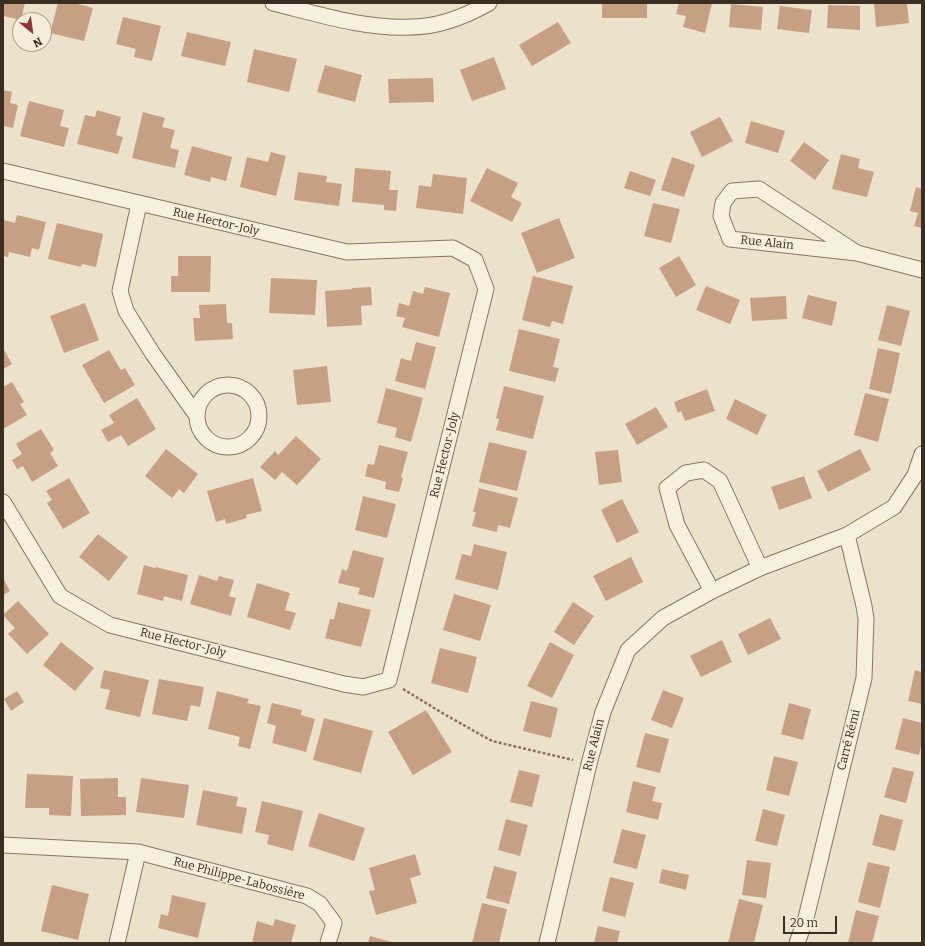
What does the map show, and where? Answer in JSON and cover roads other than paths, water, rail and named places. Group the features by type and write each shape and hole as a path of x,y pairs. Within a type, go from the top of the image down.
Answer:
{"street":[{"path":"273,3 369,25 412,28 433,25 452,19 470,13 489,3"},
{"name":"Rue Hector-Joly","path":"3,171 347,252 453,248 475,260 486,289 389,680 363,687 344,684 110,625 60,596 3,502"},
{"name":"Rue Alain","path":"857,253 758,189 732,191 723,203 721,216 730,239 857,253 922,270"},
{"path":"139,204 120,291 126,311 153,354 197,416 198,426 204,436 212,442 222,446 233,446 243,443 252,436 257,426 259,415 257,405 252,395 243,388 233,385 222,385 212,389 204,396 198,405 197,416"},
{"name":"Rue Alain","path":"547,943 589,764 603,712 628,650 663,618 712,591 760,568 847,535 894,507 915,475 922,454"},
{"path":"712,591 677,525 667,488 686,473 704,470 720,481 760,568"},
{"name":"Carré Rémi","path":"797,943 806,918 864,678 866,619 847,535"},
{"name":"Rue Philippe-Labossière","path":"3,845 138,852 307,896 320,904 334,923 328,943"},
{"path":"117,943 138,852"}]}
